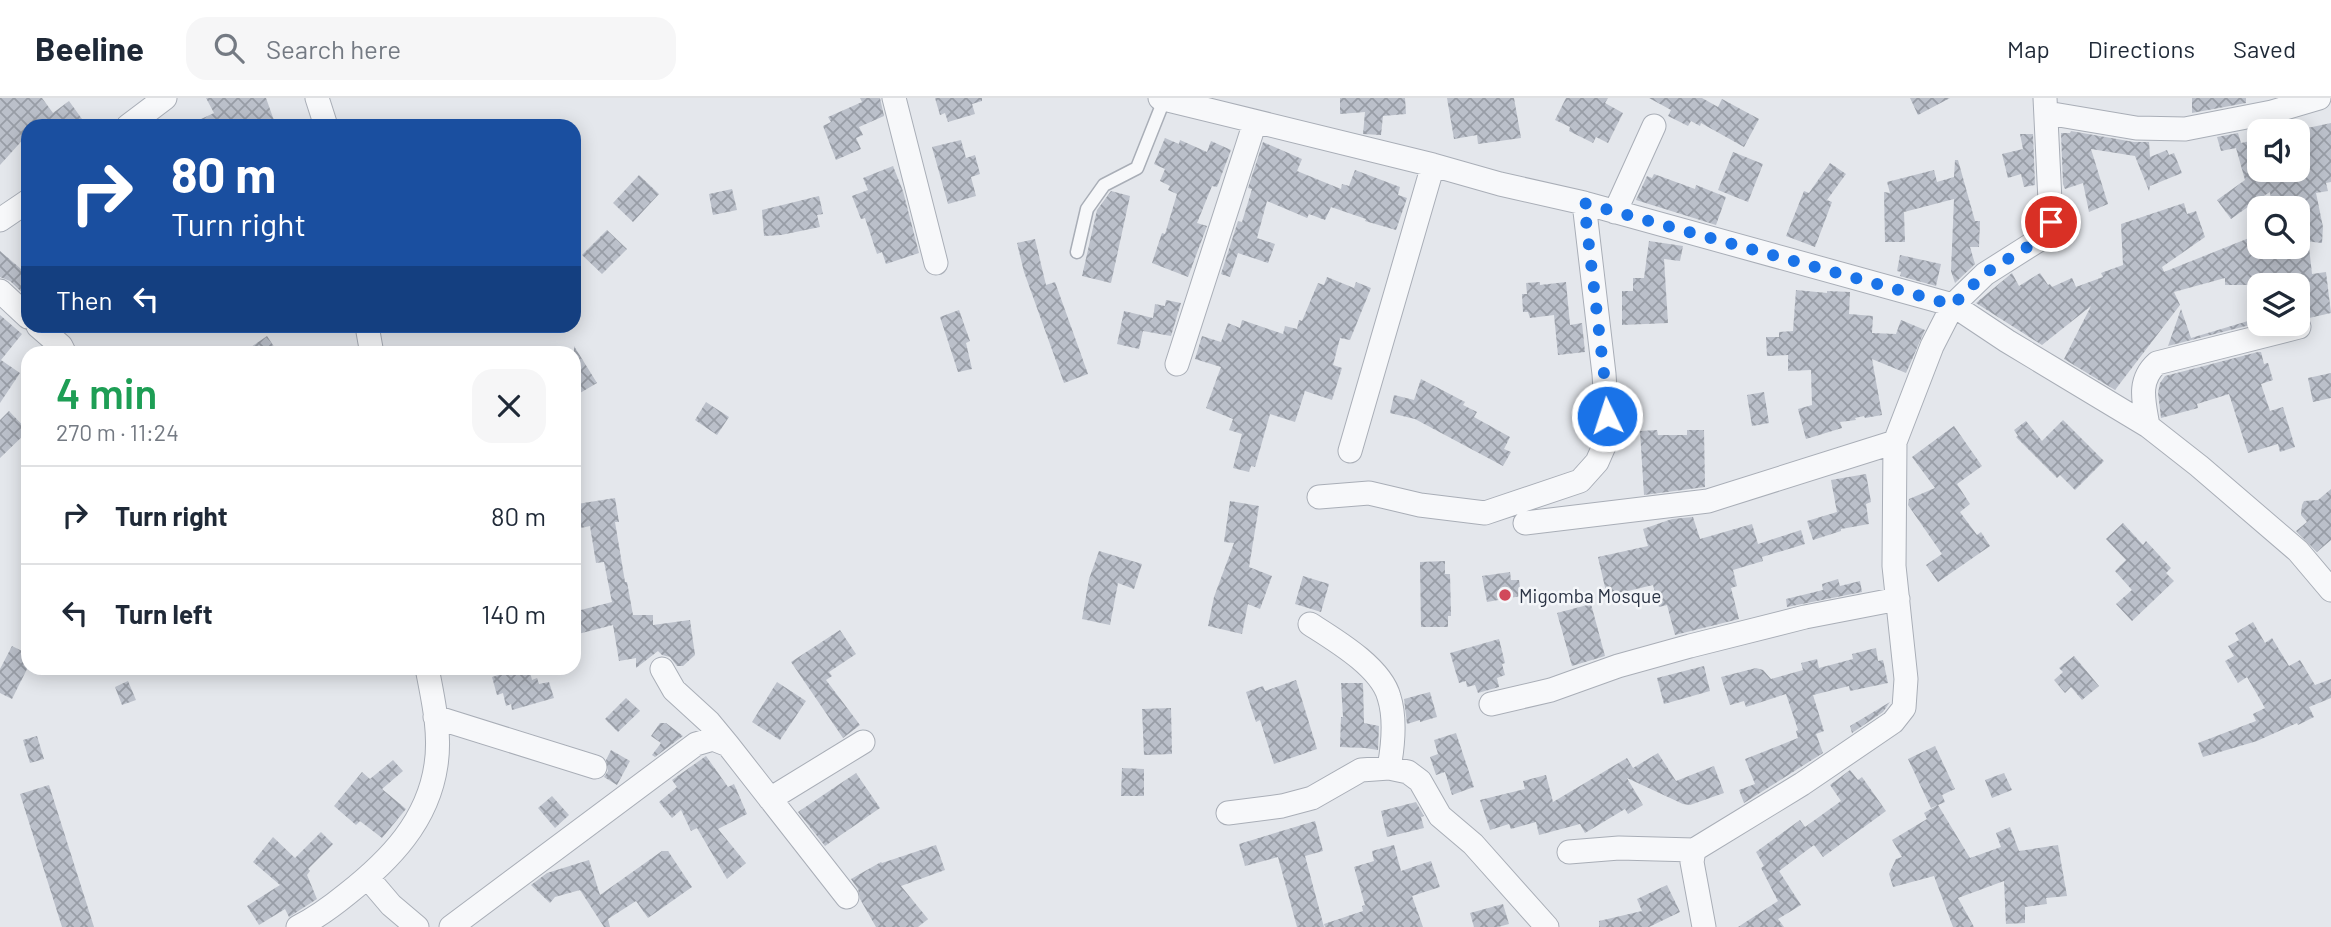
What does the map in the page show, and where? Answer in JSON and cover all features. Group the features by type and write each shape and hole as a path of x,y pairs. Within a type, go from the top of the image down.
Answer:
{"street":[{"path":"137,112 165,98"},
{"path":"317,98 324,119"},
{"path":"894,98 936,263"},
{"path":"1569,852 1619,848 1694,849 1802,784 1893,722 1904,708 1906,679 1894,566 1895,442 1932,346 1953,305 1984,274 2045,236 2051,222 2046,105 2136,128 2185,129 2272,112 2319,98"},
{"path":"1162,99 1584,203 1953,305 2007,341 2148,426 2298,551 2331,590"},
{"path":"1177,363 1255,122"},
{"path":"1615,212 1654,125"},
{"path":"1350,451 1433,165"},
{"path":"1319,497 1369,493 1420,505 1485,513 1580,481 1597,462 1608,437 1604,374 1584,203"},
{"path":"0,220 21,206"},
{"path":"0,291 21,310"},
{"path":"46,333 61,346"},
{"path":"2148,426 2143,396 2146,373 2157,363 2264,336"},
{"path":"1525,523 1708,501 1895,442"},
{"path":"1491,704 1551,690 1619,666 1690,646 1805,617 1898,598"},
{"path":"1310,624 1364,663 1382,682 1389,696 1392,718 1389,768"},
{"path":"662,669 674,690 709,722 847,897"},
{"path":"298,927 316,918 368,877 390,857 409,833 430,792 437,763 435,718 428,675"},
{"path":"435,718 595,767"},
{"path":"451,927 696,744 713,739 728,745"},
{"path":"770,799 863,742"},
{"path":"1228,813 1282,806 1312,798 1361,770 1389,768 1408,772 1420,781 1440,816 1473,845 1547,927"},
{"path":"1694,849 1692,862 1704,927"},
{"path":"368,877 391,905 417,927"}],"lane":[{"path":"1077,252 1087,209 1104,185 1137,168 1162,99"}],"building":[{"path":"0,98 42,98 53,113 69,101 82,119 21,119 21,142 0,165"},
{"path":"206,98 266,98 274,119 201,119 214,113"},
{"path":"860,98 880,98 884,116 859,127 863,135 856,138 861,149 836,160 823,126 831,122 828,117 862,102"},
{"path":"935,98 982,98 982,101 972,104 975,114 948,122 945,113 940,115"},
{"path":"1340,98 1405,98 1406,114 1383,116 1381,135 1363,134 1365,112 1340,114"},
{"path":"1447,98 1514,98 1521,138 1478,144 1477,135 1454,139"},
{"path":"1566,98 1608,98 1605,103 1623,113 1608,143 1596,137 1593,143 1569,131 1570,127 1555,120"},
{"path":"1649,98 1702,98 1718,107 1722,99 1759,119 1744,147 1701,123 1700,126 1691,121 1688,126 1668,116 1671,110"},
{"path":"1910,98 1950,98 1918,115"},
{"path":"2192,98 2246,98 2246,103 2192,113"},
{"path":"2331,123 2331,182 2326,183 2328,191 2316,193 2323,227 2322,243 2310,242 2310,196 2270,196 2270,192 2264,196 2247,196 2247,208 2231,219 2217,200 2245,180 2236,148 2221,151 2217,137 2238,133 2241,143 2247,142 2247,182 2310,182 2310,127"},
{"path":"2071,131 2149,142 2150,157 2167,150 2169,155 2174,153 2182,173 2150,186 2149,191 2135,156 2091,149 2108,204 2089,212 2083,183 2065,189 2063,184 2061,133"},
{"path":"2020,134 2033,134 2035,185 2024,187 2021,174 2008,178 2002,154 2023,149"},
{"path":"1165,138 1179,144 1180,140 1207,152 1211,141 1231,150 1217,187 1212,186 1197,223 1207,226 1188,277 1152,263 1162,233 1165,234 1177,194 1168,190 1170,186 1160,181 1165,169 1154,164"},
{"path":"961,140 966,158 975,155 980,174 971,177 976,196 948,204 932,147"},
{"path":"1263,142 1302,159 1297,171 1341,189 1342,184 1349,186 1355,170 1400,187 1398,195 1407,198 1396,230 1331,207 1325,220 1309,214 1307,218 1267,201 1257,238 1275,244 1268,263 1238,253 1230,277 1221,274 1238,221 1242,222 1252,189 1248,188"},
{"path":"1733,152 1763,164 1748,202 1718,190"},
{"path":"1955,160 1958,160 1975,221 1980,221 1979,247 1970,247 1975,264 1955,283 1951,271 1954,199 1904,212 1905,242 1885,242 1884,192 1890,193 1887,182 1934,170 1937,182 1954,177"},
{"path":"1830,163 1846,174 1827,200 1832,202 1815,247 1786,236 1804,191 1809,193"},
{"path":"893,166 903,191 919,253 886,264 882,252 877,254 865,218 861,219 852,196 868,190 863,178"},
{"path":"1654,174 1695,189 1696,185 1726,197 1716,225 1636,200 1647,176 1652,178"},
{"path":"639,175 659,194 633,222 613,203"},
{"path":"732,189 737,210 713,215 709,194"},
{"path":"1111,191 1130,196 1111,283 1082,276 1097,210"},
{"path":"819,196 823,214 817,215 820,227 764,236 762,210"},
{"path":"2184,203 2187,214 2196,211 2205,237 2162,267 2164,272 2247,239 2247,259 2310,259 2310,256 2312,274 2326,272 2331,313 2310,318 2310,273 2247,273 2247,285 2225,285 2225,278 2174,292 2180,305 2115,390 2064,359 2091,306 2042,345 1976,303 2012,273 2019,286 2040,273 2052,287 2072,278 2076,287 2103,277 2101,273 2123,265 2121,224"},
{"path":"607,230 627,249 602,274 582,255"},
{"path":"1035,239 1046,285 1055,282 1088,374 1064,383 1024,272 1017,243"},
{"path":"1649,241 1683,246 1680,261 1664,259 1668,323 1622,325 1622,291 1633,291 1633,278 1644,278"},
{"path":"0,251 21,269 21,291 10,281 0,277"},
{"path":"1900,255 1941,264 1936,286 1900,276 1901,272 1897,271"},
{"path":"1327,277 1354,288 1356,282 1371,288 1350,340 1340,338 1333,365 1342,368 1332,400 1305,391 1295,422 1270,414 1255,467 1251,466 1249,472 1233,468 1242,434 1229,430 1233,419 1206,408 1221,367 1195,359 1202,336 1221,342 1228,323 1240,328 1242,320 1283,334 1285,326 1297,329 1318,283 1324,285"},
{"path":"1540,282 1540,285 1566,282 1570,325 1582,323 1585,352 1558,355 1554,315 1530,318 1528,312 1523,312 1522,294 1527,294 1526,283"},
{"path":"1796,290 1850,292 1849,314 1873,316 1872,333 1896,334 1901,320 1925,330 1906,373 1872,359 1882,415 1840,422 1842,428 1806,439 1798,409 1812,405 1811,370 1788,371 1788,355 1767,356 1766,337 1779,337 1779,332 1793,331"},
{"path":"1166,300 1181,303 1171,336 1143,331 1139,349 1117,344 1124,311 1153,318 1155,304 1165,306"},
{"path":"2181,309 2191,338 2247,321 2247,326 2168,346"},
{"path":"959,310 970,341 966,343 972,369 958,372 940,317"},
{"path":"0,315 22,334 1,360 20,373 0,403"},
{"path":"267,336 274,346 253,346"},
{"path":"2261,352 2264,364 2268,363 2273,380 2261,384 2270,411 2283,407 2295,447 2280,452 2278,444 2248,453 2229,394 2197,404 2198,408 2161,418 2158,393 2165,376"},
{"path":"581,357 597,383 581,392"},
{"path":"2331,373 2331,398 2313,402 2308,378"},
{"path":"1421,379 1465,402 1463,405 1477,412 1474,417 1510,437 1504,449 1511,452 1503,466 1415,419 1390,413 1394,395 1414,400"},
{"path":"1764,392 1769,423 1752,426 1747,395"},
{"path":"706,402 729,417 717,435 695,420"},
{"path":"9,411 21,424 21,438 0,458 0,420"},
{"path":"2063,420 2104,461 2075,490 2060,475 2057,478 2016,437 2018,436 2014,430 2026,421 2042,441"},
{"path":"1954,426 1982,466 1957,484 1970,504 1960,512 1977,535 1981,532 1990,546 1938,582 1926,565 1942,554 1908,505 1909,499 1935,488 1912,457"},
{"path":"1657,430 1658,435 1687,435 1687,430 1704,430 1705,487 1644,495 1640,431"},
{"path":"1866,474 1871,502 1866,504 1869,524 1841,529 1813,540 1807,521 1837,512 1831,480"},
{"path":"2331,489 2331,540 2317,552 2296,531 2307,522 2301,515 2304,501 2318,500"},
{"path":"615,498 619,522 615,522 633,615 653,615 653,625 690,620 695,655 683,666 677,666 670,657 658,651 636,668 636,658 619,661 613,625 581,633 581,610 612,602 604,562 596,563 590,526 581,528 581,503"},
{"path":"1230,501 1259,506 1249,567 1272,576 1260,609 1248,604 1242,634 1208,626 1214,597 1234,543 1224,542"},
{"path":"1693,517 1700,539 1752,524 1758,544 1801,530 1805,544 1762,557 1763,561 1733,570 1737,586 1731,588 1739,619 1675,635 1667,605 1659,607 1653,585 1607,596 1598,557 1648,546 1643,529 1672,519"},
{"path":"2123,523 2143,545 2146,541 2171,568 2166,573 2174,581 2132,621 2116,604 2132,590 2115,571 2126,560 2106,539"},
{"path":"1099,551 1142,564 1134,589 1118,583 1110,625 1082,619 1089,579"},
{"path":"1445,561 1445,574 1450,574 1451,616 1448,616 1448,627 1421,627 1420,562"},
{"path":"1510,572 1511,580 1519,580 1521,596 1487,602 1482,576"},
{"path":"1303,576 1329,584 1321,612 1295,604"},
{"path":"1838,579 1840,586 1860,581 1862,592 1787,607 1786,599 1823,590 1822,584"},
{"path":"1591,604 1605,656 1572,666 1557,613"},
{"path":"2253,622 2265,643 2272,638 2289,666 2300,660 2315,685 2331,679 2331,698 2309,707 2314,717 2298,725 2297,723 2257,741 2203,757 2198,743 2256,721 2253,714 2265,708 2247,677 2238,683 2225,661 2234,656 2228,646 2239,640 2235,633"},
{"path":"840,630 856,654 829,672 832,676 826,680 860,725 843,738 791,662"},
{"path":"1499,639 1505,675 1497,678 1499,687 1478,693 1475,685 1467,687 1466,681 1459,683 1450,653"},
{"path":"12,646 21,650 21,675 24,675 12,699 0,693 0,669"},
{"path":"1876,648 1878,661 1883,660 1888,683 1850,691 1849,686 1813,695 1824,731 1816,734 1823,753 1744,803 1739,790 1755,784 1745,759 1798,738 1798,730 1786,694 1746,707 1744,701 1730,705 1721,677 1756,668 1763,670 1771,679 1803,670 1801,663 1817,659 1819,668 1853,659 1852,654"},
{"path":"2074,656 2099,686 2082,700 2071,687 2065,693 2054,680 2063,672 2059,668"},
{"path":"1704,666 1710,691 1664,704 1657,678"},
{"path":"531,675 532,680 537,678 539,684 549,682 554,698 512,710 511,704 506,706 503,693 497,695 492,677"},
{"path":"1296,680 1317,749 1274,764 1260,720 1256,722 1246,692 1263,686 1265,691"},
{"path":"128,681 136,700 122,705 115,687"},
{"path":"777,682 806,701 780,740 752,722"},
{"path":"1341,683 1363,683 1364,723 1379,726 1378,750 1340,747 1343,717"},
{"path":"1430,692 1437,717 1407,724 1404,699"},
{"path":"626,698 640,711 618,732 605,719"},
{"path":"1890,702 1883,712 1852,733 1850,726"},
{"path":"1171,708 1172,754 1144,755 1142,709"},
{"path":"660,723 666,723 683,736 655,757 652,755 661,743 651,736"},
{"path":"1456,733 1474,787 1452,795 1445,772 1436,775 1430,757 1438,754 1434,740"},
{"path":"37,736 44,759 30,763 23,740"},
{"path":"1935,746 1955,789 1942,795 1945,802 1931,808 1908,759"},
{"path":"611,750 630,761 617,785 604,777 608,771 606,760"},
{"path":"1658,753 1676,781 1714,766 1724,793 1690,805 1683,804 1627,778 1643,805 1628,814 1625,809 1585,833 1580,824 1539,835 1536,822 1511,829 1509,824 1490,830 1480,800 1525,789 1523,781 1546,775 1553,802 1627,758 1633,768"},
{"path":"706,756 728,787 734,784 747,814 718,829 746,863 727,879 697,828 691,831 681,810 672,818 659,802 677,787 672,780"},
{"path":"393,760 403,771 382,789 406,809 382,838 360,821 356,825 334,806 362,772 370,779"},
{"path":"1122,768 1144,769 1144,796 1121,796"},
{"path":"1850,770 1858,780 1862,777 1886,811 1823,857 1814,845 1779,871 1801,905 1778,919 1784,927 1738,927 1778,901 1756,852 1800,820 1805,827 1841,801 1830,785"},
{"path":"856,773 880,808 825,846 798,812"},
{"path":"2004,773 2012,790 1992,798 1985,780"},
{"path":"49,785 94,927 62,927 20,794"},
{"path":"552,796 569,815 555,828 538,808"},
{"path":"1416,802 1424,816 1421,817 1424,828 1387,837 1381,811"},
{"path":"1938,805 1970,858 2001,847 1996,833 2010,827 2019,851 2058,845 2067,896 2046,898 2047,904 2025,907 2025,923 2006,924 2004,881 1958,898 1974,927 1953,927 1934,876 1893,887 1889,874 1896,859 1902,857 1892,840 1927,819 1924,813"},
{"path":"1315,821 1323,851 1305,856 1324,927 1297,927 1278,857 1245,866 1239,844"},
{"path":"321,832 333,844 308,869 310,871 307,875 317,899 289,917 285,909 259,925 247,906 280,885 253,862 273,837 295,858"},
{"path":"936,845 945,870 901,886 928,919 918,927 876,927 851,879 881,862"},
{"path":"1394,845 1401,871 1431,861 1440,887 1412,896 1423,927 1325,927 1324,924 1363,911 1362,906 1365,905 1354,867 1374,861 1372,851"},
{"path":"662,851 668,851 692,887 648,918 636,901 608,919 610,927 604,927 580,890 555,897 550,903 531,885 547,873 589,860 600,895"},
{"path":"1667,885 1680,912 1649,927 1599,927 1599,921 1642,911 1637,899"},
{"path":"1503,904 1509,924 1474,927 1470,913"}],"place":[{"name":"Migomba Mosque","path":"1505,595"}],"route":[{"path":"1607,416 1584,203 1953,305 1984,274 2045,236 2051,222"}]}
